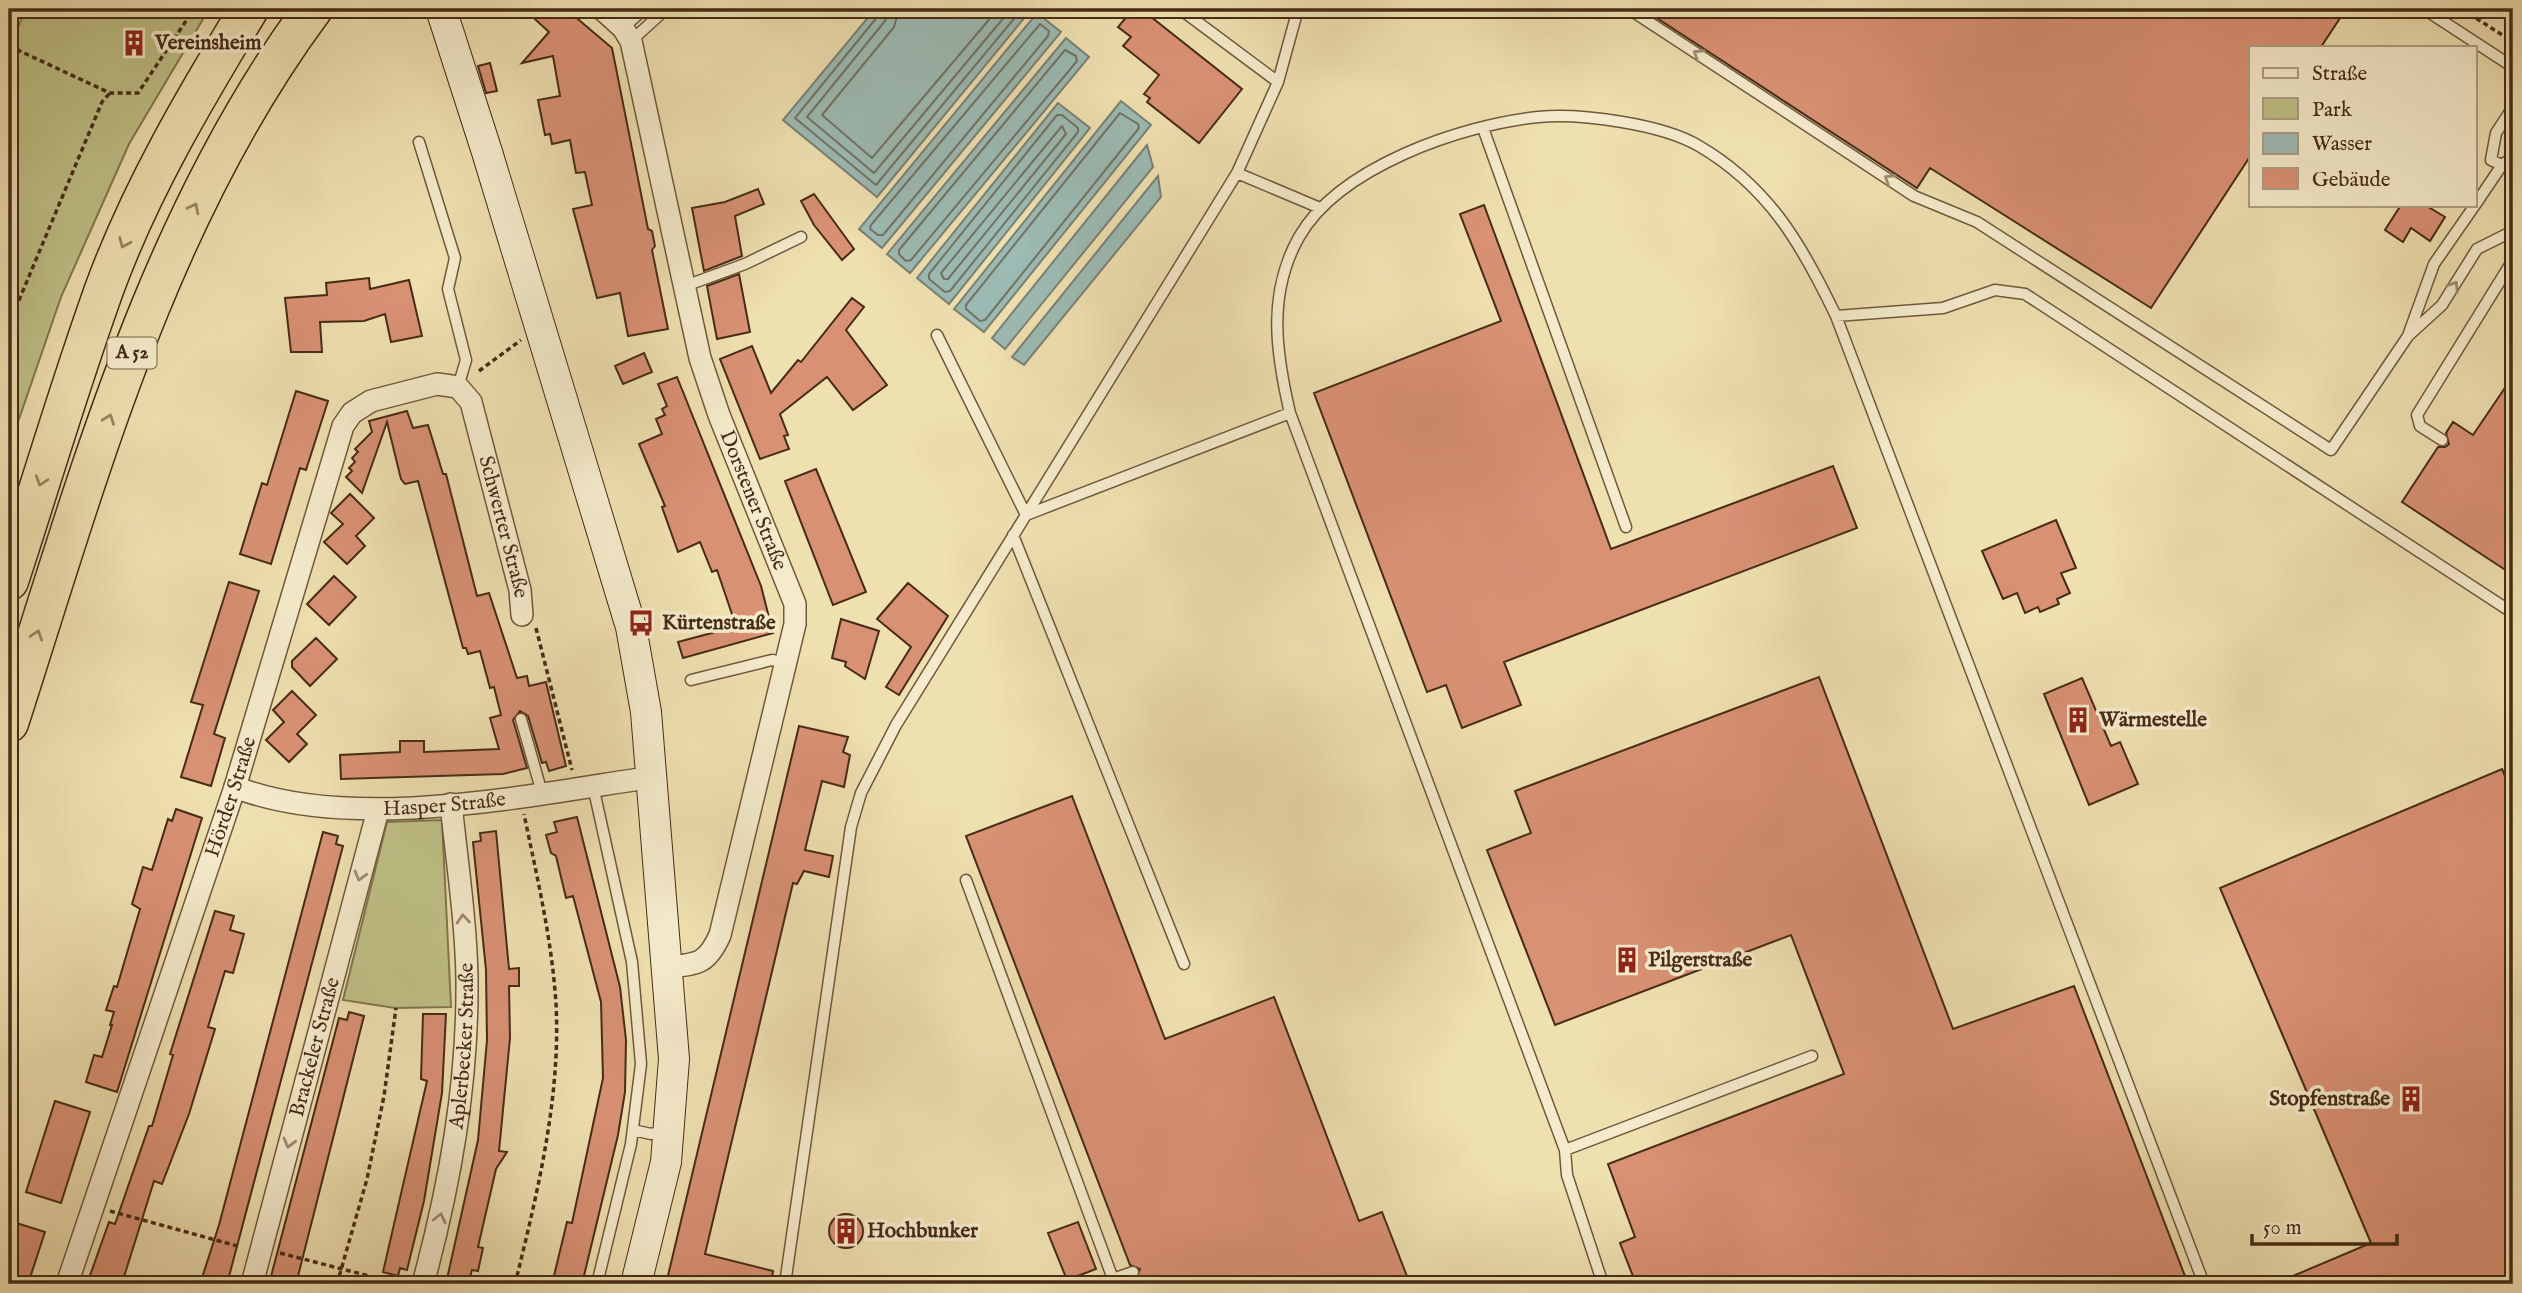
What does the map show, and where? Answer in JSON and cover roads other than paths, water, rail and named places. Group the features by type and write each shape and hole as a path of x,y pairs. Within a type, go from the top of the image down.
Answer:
{"highway":[{"name":"A 52","path":"9,581 105,286 149,185 197,94 249,9"},
{"name":"A 52","path":"9,723 96,455 144,321 188,220 233,132 291,38 313,9"}],"main road":[{"path":"441,9 631,626 646,712 674,1059 666,1162 636,1284"}],"street":[{"path":"602,9 627,34"},
{"name":"Dorstener Straße","path":"627,34 700,358 719,415 795,604 795,624 720,935 708,958 668,968"},
{"name":"Hörder Straße","path":"67,1284 235,788 343,426 352,413 371,401 437,384 458,387"},
{"name":"Schwerter Straße","path":"458,387 471,402 520,590 522,615"},
{"name":"Hasper Straße","path":"235,788 262,798 304,805 378,810 451,804 653,777"},
{"name":"Aplerbecker Straße","path":"423,1284 449,1178 461,1100 465,1040 467,978 451,804"},
{"name":"Brackeler Straße","path":"251,1284 378,810"}],"lane":[{"path":"627,34 644,9"},
{"path":"627,34 666,9"},
{"path":"1180,9 1278,82"},
{"path":"785,1284 851,827 861,793 896,725 1237,173 1278,82 1298,9"},
{"path":"1629,9 1914,196 1977,222 2331,450 2408,336 2442,305 2477,249 2513,231"},
{"path":"2424,9 2513,67"},
{"path":"2502,165 2491,160 2492,145 2513,107"},
{"path":"1603,1284 1567,1175 1565,1150 1290,413 1277,354 1277,313 1284,275 1299,238 1320,208 1339,190 1376,168 1428,145 1482,128 1539,117 1578,118 1637,127 1696,144 1737,171 1773,207 1807,254 1836,316 2204,1284"},
{"path":"1482,128 1626,527"},
{"path":"419,142 455,258 448,289 466,360 458,387"},
{"path":"2476,204 2502,165 2513,157"},
{"path":"1237,173 1320,208"},
{"path":"2408,336 2434,264 2474,206"},
{"path":"685,286 745,264 801,237"},
{"path":"2442,440 2420,426 2417,415 2513,260"},
{"path":"1836,316 1943,309 1995,290 2025,294 2513,613"},
{"path":"937,335 1026,515"},
{"path":"1026,515 1290,413"},
{"path":"1013,535 1184,964"},
{"path":"691,680 772,660 786,663"},
{"path":"521,719 542,793"},
{"path":"585,787 637,1000 641,1064 633,1130 597,1284"},
{"path":"966,880 1113,1279"},
{"path":"1565,1150 1812,1056"},
{"path":"633,1130 651,1134 670,1130"},
{"path":"1098,1284 1133,1272"}],"water":[{"path":"875,9 1030,11 877,197 783,120"},
{"path":"1037,13 1061,32 882,248 859,229"},
{"path":"1066,38 1089,57 910,273 887,254"},
{"path":"1121,101 1151,125 984,332 954,309"},
{"path":"1058,103 1090,128 949,304 917,278"},
{"path":"1147,145 1153,167 1005,349 992,338"},
{"path":"1158,176 1161,197 1024,365 1012,357"}],"place":[{"name":"Vereinsheim","path":"134,43"},
{"name":"Kürtenstraße","path":"641,623"},
{"name":"Wärmestelle","path":"2078,720"},
{"name":"Pilgerstraße","path":"1627,960"},
{"name":"Stopfenstraße","path":"2411,1099"},
{"name":"Hochbunker","path":"846,1231"}]}
